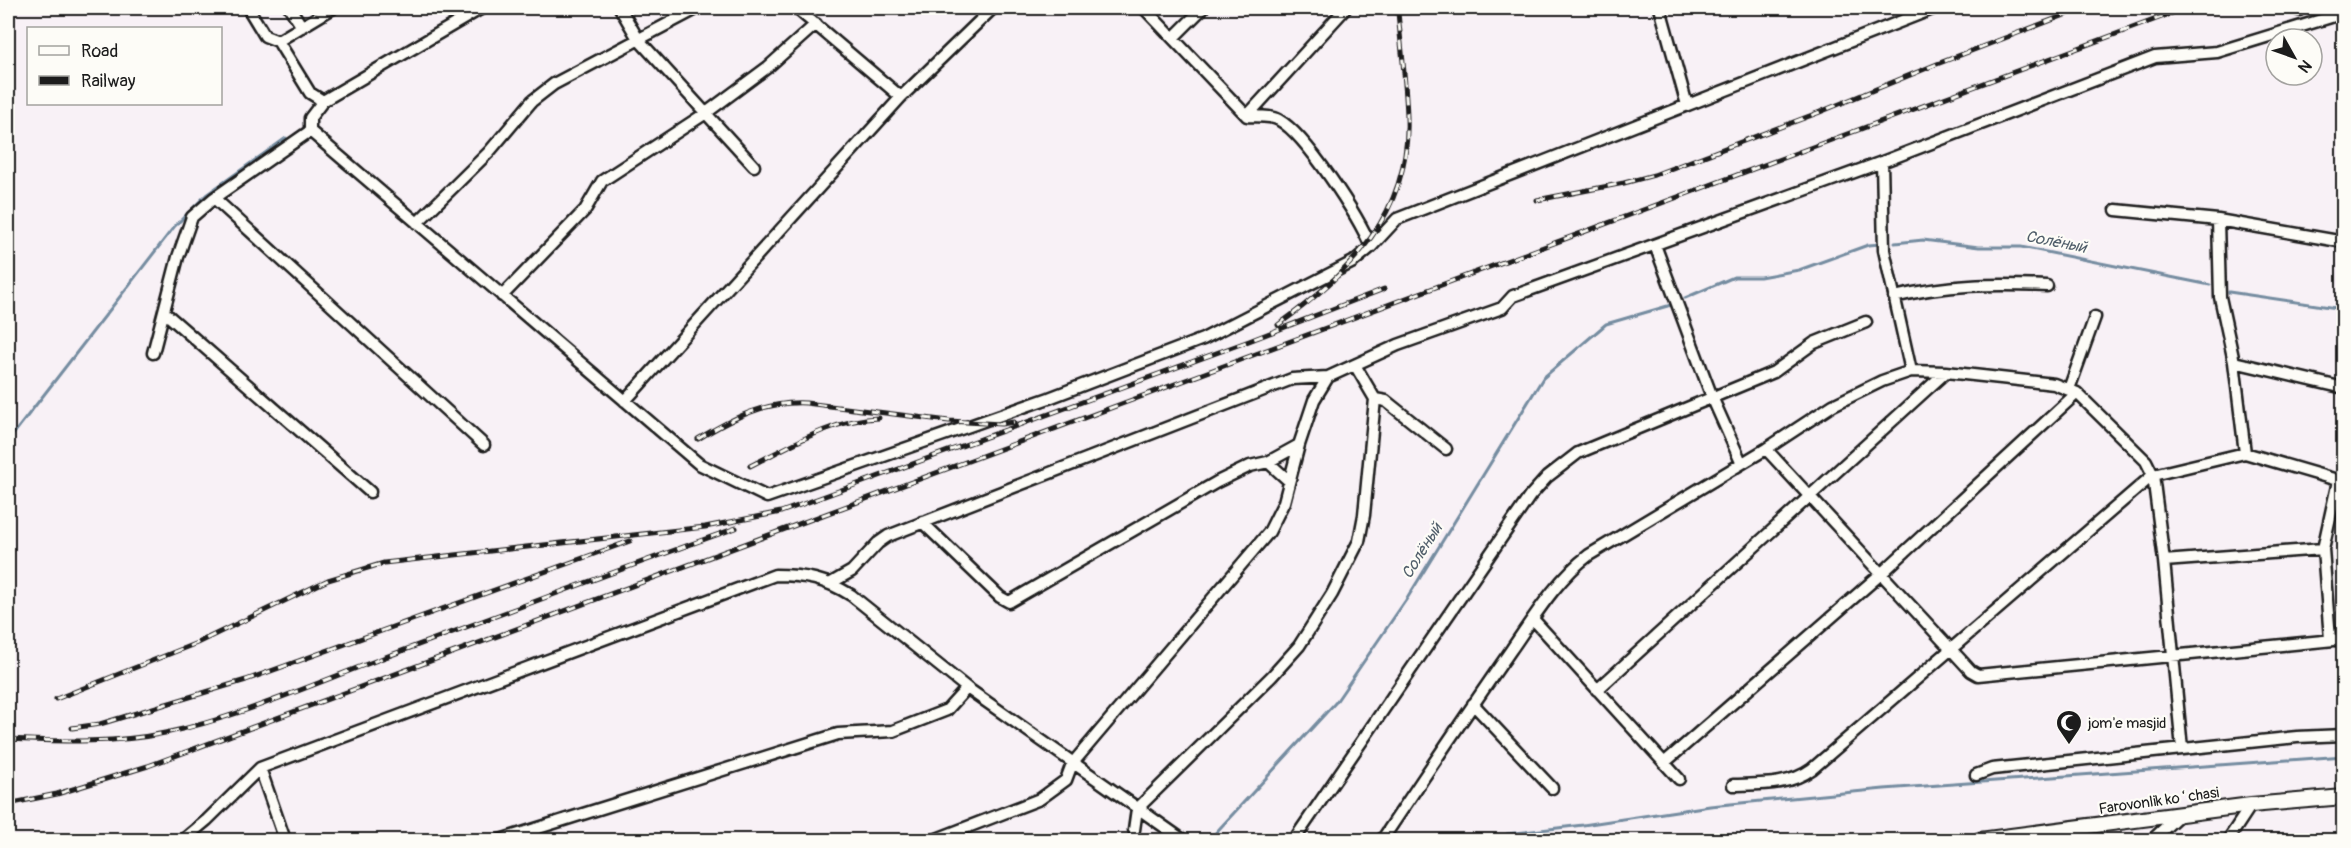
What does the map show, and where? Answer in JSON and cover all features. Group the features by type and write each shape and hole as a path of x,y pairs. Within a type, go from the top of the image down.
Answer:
{"street":[{"path":"248,8 265,36 278,41 310,93 322,101"},
{"path":"290,8 302,27"},
{"path":"482,8 322,101 310,118 310,132 699,464 767,497 1049,398 1203,339 1353,262 1371,247 1396,219 1935,8"},
{"path":"620,8 638,39 754,166"},
{"path":"417,223 489,152 532,102 554,84 698,8"},
{"path":"796,8 901,97"},
{"path":"625,401 901,97 993,8"},
{"path":"1144,8 1247,116 1278,119 1305,144 1332,180 1371,247"},
{"path":"1174,37 1203,8"},
{"path":"1247,116 1346,8"},
{"path":"1660,8 1687,105"},
{"path":"278,41 326,9"},
{"path":"831,583 852,570 888,536 1292,379 1328,377 1398,345 1502,309 1513,296 1882,162 2155,57 2217,52 2343,13"},
{"path":"502,296 585,210 602,181 706,113 768,67 816,24"},
{"path":"153,353 178,256 192,217 214,198 310,132"},
{"path":"1882,162 1884,250 1911,371"},
{"path":"214,198 484,445"},
{"path":"2116,210 2218,220 2343,242"},
{"path":"2218,220 2220,297 2234,362 2245,453"},
{"path":"1655,245 1712,397 1741,462"},
{"path":"1894,297 1928,289 1982,284 2047,286"},
{"path":"164,312 370,492"},
{"path":"1664,763 1882,573 2073,391 2095,317"},
{"path":"1293,840 1530,496 1546,477 1578,453 1774,372 1814,343 1866,322"},
{"path":"2234,362 2343,388"},
{"path":"1134,830 1137,809 1272,676 1299,646 1332,594 1359,541 1364,515 1375,399 1355,365"},
{"path":"1382,840 1473,704 1574,567 1589,555 1833,405 1911,371 1946,372 2054,384 2073,391 2146,461 2152,475 2164,561 2182,749"},
{"path":"1597,690 1946,372"},
{"path":"934,840 1040,799 1066,780 1072,764 1269,532 1284,502 1314,400 1328,377"},
{"path":"1375,399 1386,401 1446,449"},
{"path":"922,522 1000,597 1009,602 1217,482 1250,466 1268,462 1299,445"},
{"path":"1766,448 1951,650 1971,671 1978,675 1987,676 2343,639"},
{"path":"1733,786 1790,781 1802,777 2152,475 2245,453 2341,482 2323,549 2330,639"},
{"path":"1268,462 1289,481"},
{"path":"2164,561 2323,549"},
{"path":"183,840 260,768 775,575 801,575 831,583 851,595 967,688 1183,840"},
{"path":"1533,620 1679,779"},
{"path":"500,840 838,734 894,731 947,710 967,688"},
{"path":"1473,704 1552,788"},
{"path":"1976,775 1992,769 2297,737 2343,735"},
{"path":"260,768 285,840"},
{"name":"Farovonlik koʻchasi","path":"1980,840 2251,805 2343,797"},
{"path":"2228,840 2251,805"},
{"path":"2152,840 2179,815"}],"waterway":[{"path":"8,441 174,227 206,195 286,138"},
{"name":"Солёный","path":"1895,243 1923,240 1979,247 2021,247 2210,285"},
{"name":"Солёный","path":"1685,298 1734,277 1760,277 1799,270 1868,245 1881,244"},
{"name":"Солёный","path":"2229,292 2344,309"},
{"name":"Солёный","path":"1209,840 1336,702 1408,597 1543,378 1606,324 1671,305"},
{"path":"1497,840 1507,834 1710,806 1884,789 2344,756"}],"railway":[{"path":"1537,200 1654,175 2083,8"},
{"path":"8,804 57,794 148,766 2186,8"},
{"path":"1278,325 1329,284 1352,262 1387,211 1399,183 1406,151 1407,117 1398,12"},
{"path":"56,699 197,643 328,580 384,563 705,527 781,512 1249,341 1384,289"},
{"path":"698,439 750,412 791,403 949,421 1001,424 1014,422"},
{"path":"750,466 829,428 879,418"},
{"path":"8,739 86,741 126,739 165,733 220,719 736,528"},
{"path":"72,728 100,724 246,680 630,541"}],"place":[{"name":"jom'e masjid","path":"2069,746"}]}
